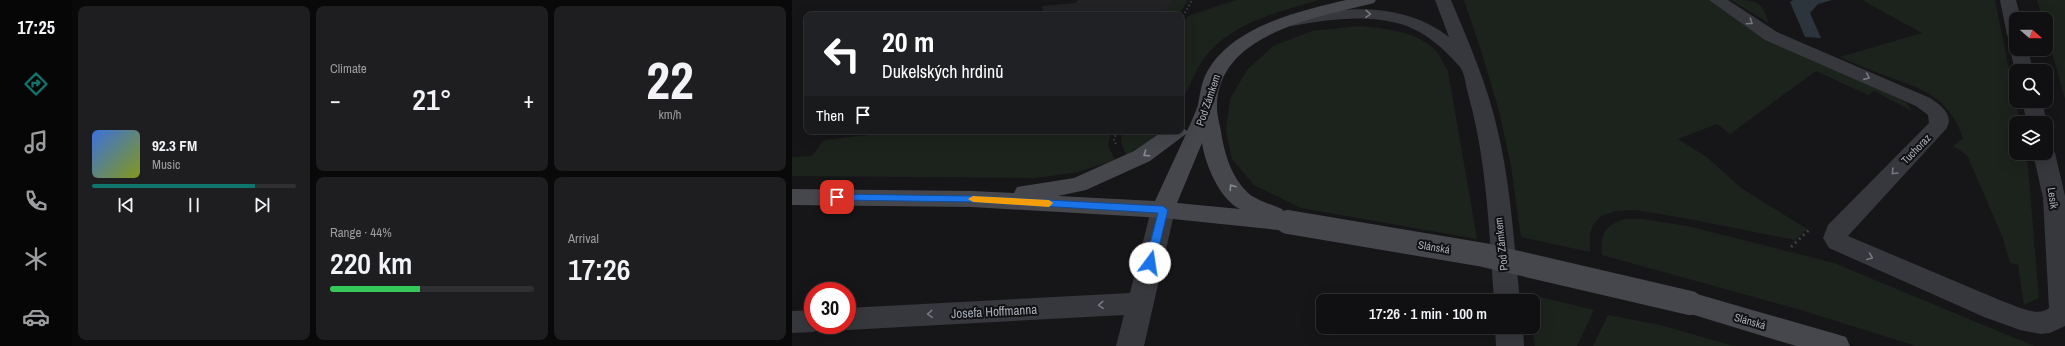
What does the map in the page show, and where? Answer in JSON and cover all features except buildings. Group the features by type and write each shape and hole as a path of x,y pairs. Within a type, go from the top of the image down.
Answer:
{"main road":[{"path":"1316,12 1346,0"},
{"name":"Pod Zámkem","path":"1163,210 1207,107 1215,74 1230,55 1249,39 1287,22 1316,12 1368,0"},
{"path":"1184,126 1207,107"},
{"path":"1207,107 1215,158 1239,198 1288,222"},
{"path":"792,197 981,200 1078,185 1142,156 1173,134"},
{"name":"Slánská","path":"981,200 1163,210 1288,222 1484,255 1690,303 1836,346"}],"street":[{"name":"Pod Zámkem","path":"1443,0 1470,69 1488,132 1499,218 1506,294"},
{"name":"Tuchoraz","path":"1717,0 1771,36 1923,102 1936,111 1941,120 1939,125 1837,231 1835,238 1844,246 1993,309"},
{"path":"2008,0 2011,12"},
{"name":"Pod Zámkem","path":"1287,22 1346,14 1378,15 1400,19 1417,24 1436,35 1470,69"},
{"name":"Lesík","path":"1993,309 2014,317 2038,323 2048,322 2060,315 2062,309 2060,200 2046,160"},
{"path":"1130,346 1163,210"},
{"name":"Josefa Hoffmanna","path":"856,319 1140,303"},
{"path":"792,322 804,321"},
{"path":"1509,334 1510,346"}],"path":[{"path":"1184,15 1192,0"}],"shaded area":[{"path":"1078,0 1175,0 1165,12 1043,12 1042,6 1075,3"},
{"path":"1175,0 1188,0 1181,12 1165,12"},
{"path":"1236,0 1319,0 1287,9 1255,21 1226,37 1214,47 1203,60 1184,98 1184,23 1188,16"},
{"path":"1464,0 1709,0 1846,74 1906,102 1912,111 1874,91 1868,95 1816,71 1730,134 1717,124 1678,139 1708,158 1741,188 1807,229 1795,240 1636,210 1616,211 1601,216 1593,225 1590,233 1590,252 1521,237 1511,166 1499,111"},
{"path":"1731,0 1747,0 1757,3 1766,15 1769,23"},
{"path":"1793,0 1832,0 1818,4 1810,13 1821,38 1805,37 1790,2"},
{"path":"1862,0 1995,0 2009,69 2009,108 2017,108 2019,116 2009,116 2009,160 2026,160 2028,167 2039,298 2024,305 2018,265 2010,263 2003,238 1967,155 1953,146 1963,138 1950,112 1942,103 1923,90 1840,57 1922,33"},
{"path":"2037,0 2065,0 2065,99 2053,56 2053,12 2041,12"},
{"path":"1359,26 1401,32 1420,39 1437,52 1448,71 1477,239 1301,208 1254,185 1232,159 1226,131 1230,99 1247,70 1273,46 1312,31"},
{"path":"878,134 1110,134 1108,145 1115,160 1078,172 1036,178 792,176 792,157 812,156 824,140"},
{"path":"1122,134 1157,134 1148,142 1126,155 1121,142"},
{"path":"1625,219 1643,219 1687,226 1834,263 2034,346 1916,346 1801,310 1602,255 1602,241 1605,231 1608,227 1618,221"},
{"path":"1540,297 1594,310 1577,346 1535,346 1533,334 1540,334"},
{"path":"1608,315 1660,325 1734,346 1593,346"}],"slow traffic":[{"path":"973,199 1049,203"}],"route":[{"path":"837,197 972,199 1163,210 1150,263"}]}
